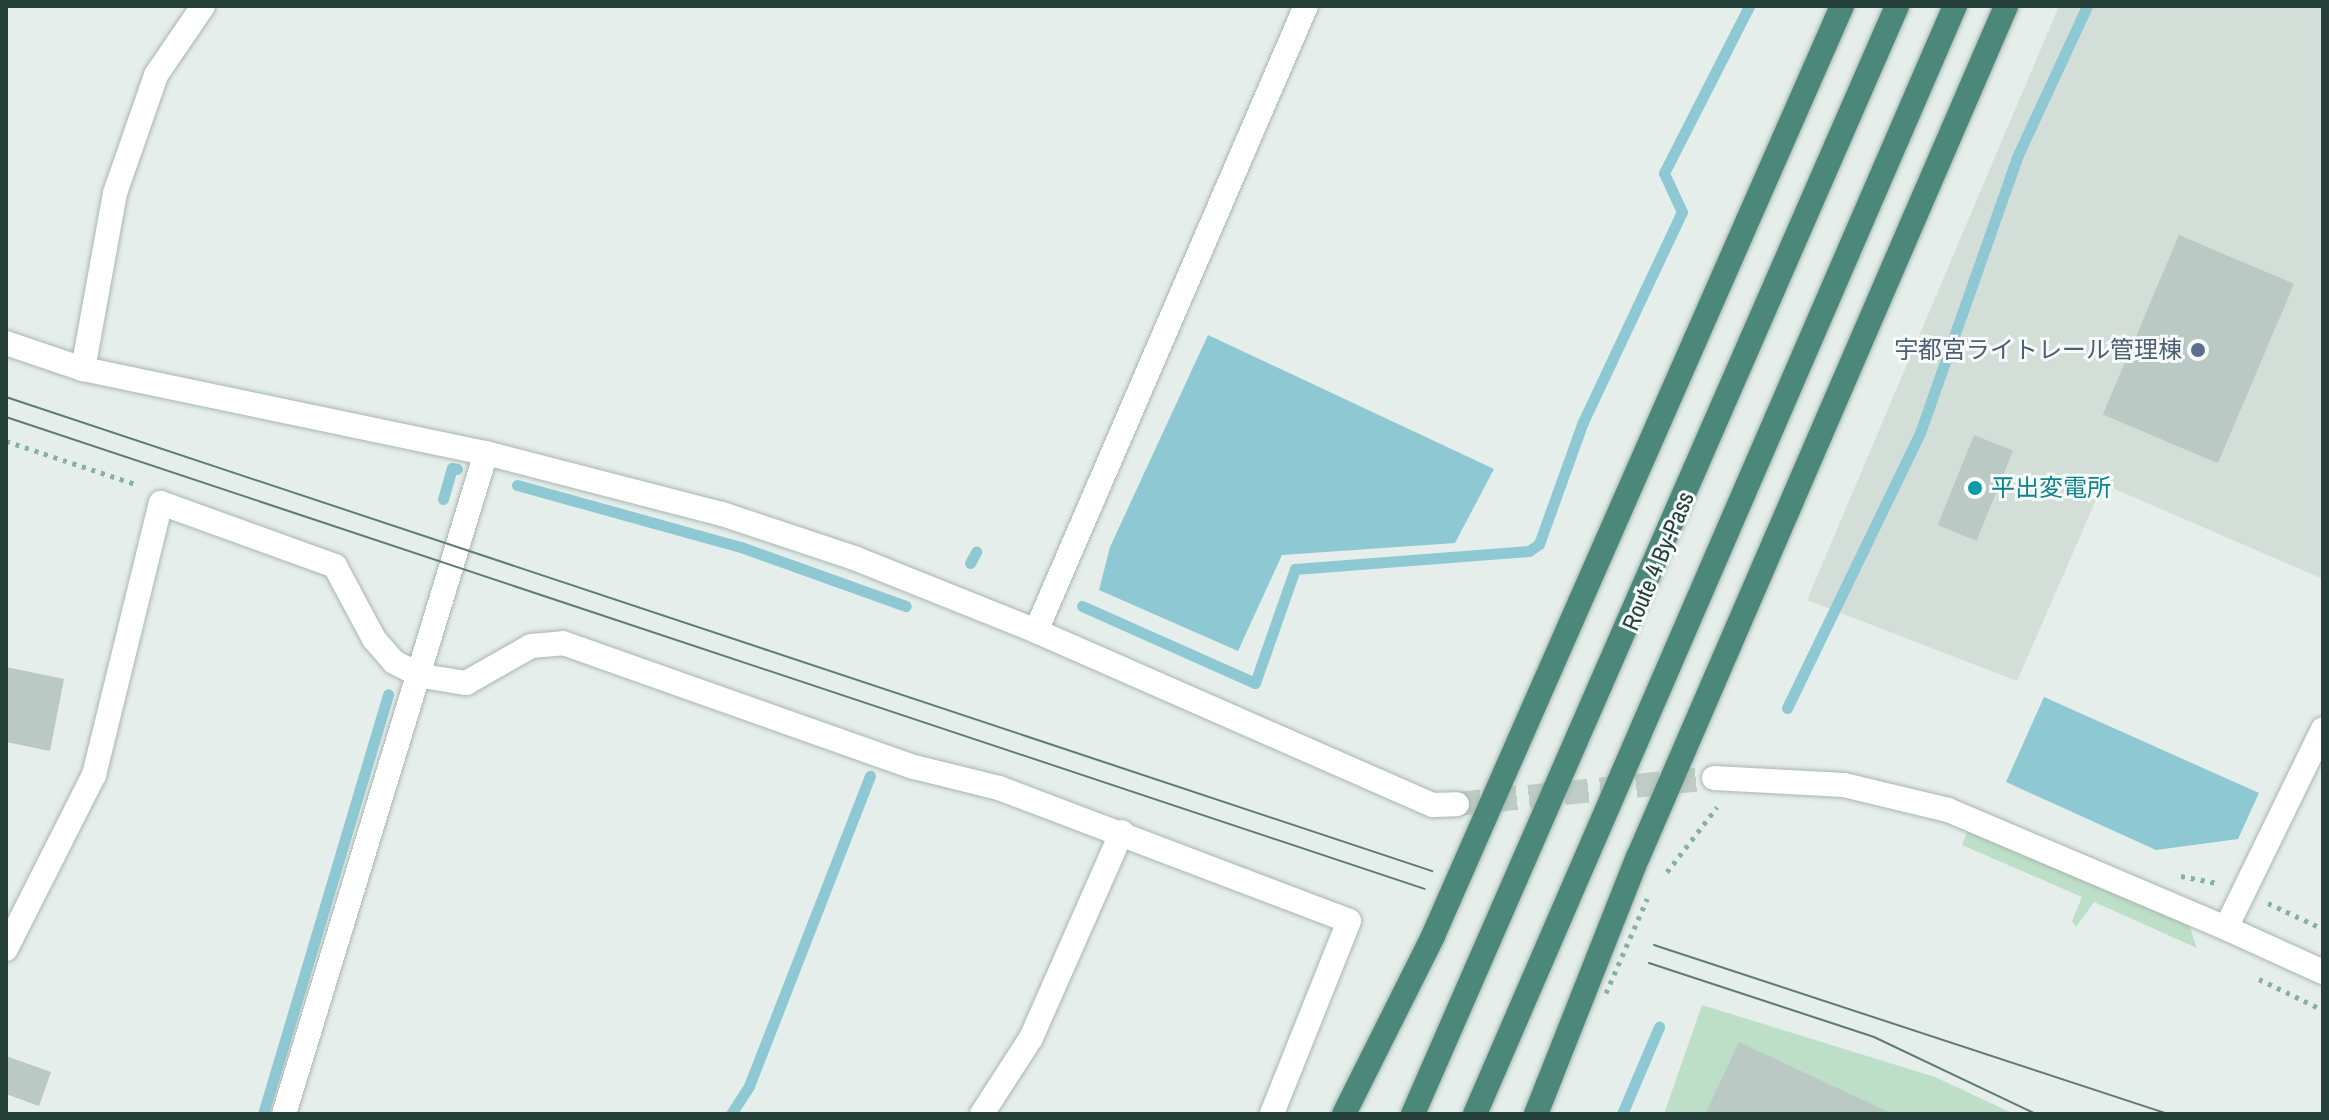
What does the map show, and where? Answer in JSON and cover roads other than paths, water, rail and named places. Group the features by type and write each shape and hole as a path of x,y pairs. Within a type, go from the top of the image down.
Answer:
{"highway":[{"path":"1344,1114 1433,936 1842,6"},
{"name":"Route 4 By-Pass","path":"1413,1114 1897,6"},
{"path":"1475,1114 1955,6"},
{"path":"1536,1114 1638,857 2006,6"}],"street":[{"path":"83,369 115,193 156,75 203,6"},
{"path":"1036,631 1306,6"},
{"path":"6,343 83,369 486,453 722,514 857,559 1036,631 1433,805 1457,804"},
{"path":"284,1114 422,676 448,567 486,453"},
{"path":"6,949 94,775 161,503 335,566 374,639 394,662 422,676 466,683 531,646 563,643 914,767 999,788 1122,832 1349,921 1272,1114"},
{"path":"2226,928 2323,729"},
{"path":"1714,778 1741,776 1844,785 1948,810 2323,972"},
{"path":"982,1114 1031,1038 1122,832"}],"water":[{"path":"1208,335 1494,469 1455,543 1282,555 1238,651 1099,590 1110,547"},
{"path":"2044,697 2259,793 2238,839 2156,850 2006,782"}],"waterway":[{"path":"1082,606 1255,683 1295,569 1529,551 1539,544 1583,422 1682,212 1664,173 1749,6"},
{"path":"1787,708 1920,433 2017,157 2087,6"},
{"path":"443,499 452,468 457,469"},
{"path":"517,485 741,547 906,606"},
{"path":"970,563 976,552"},
{"path":"263,1114 388,694"},
{"path":"731,1114 749,1086 870,776"},
{"path":"1622,1114 1659,1027"}],"tunnel":[{"path":"1457,804 1714,778"}],"tram line":[{"path":"6,397 1432,871"},
{"path":"6,417 1425,889"},
{"path":"1654,945 2168,1114"},
{"path":"1649,963 1874,1037 2036,1114"}],"place":[{"name":"宇都宮ライトレール管理棟","path":"2198,350"},
{"name":"平出変電所","path":"1975,488"}]}
